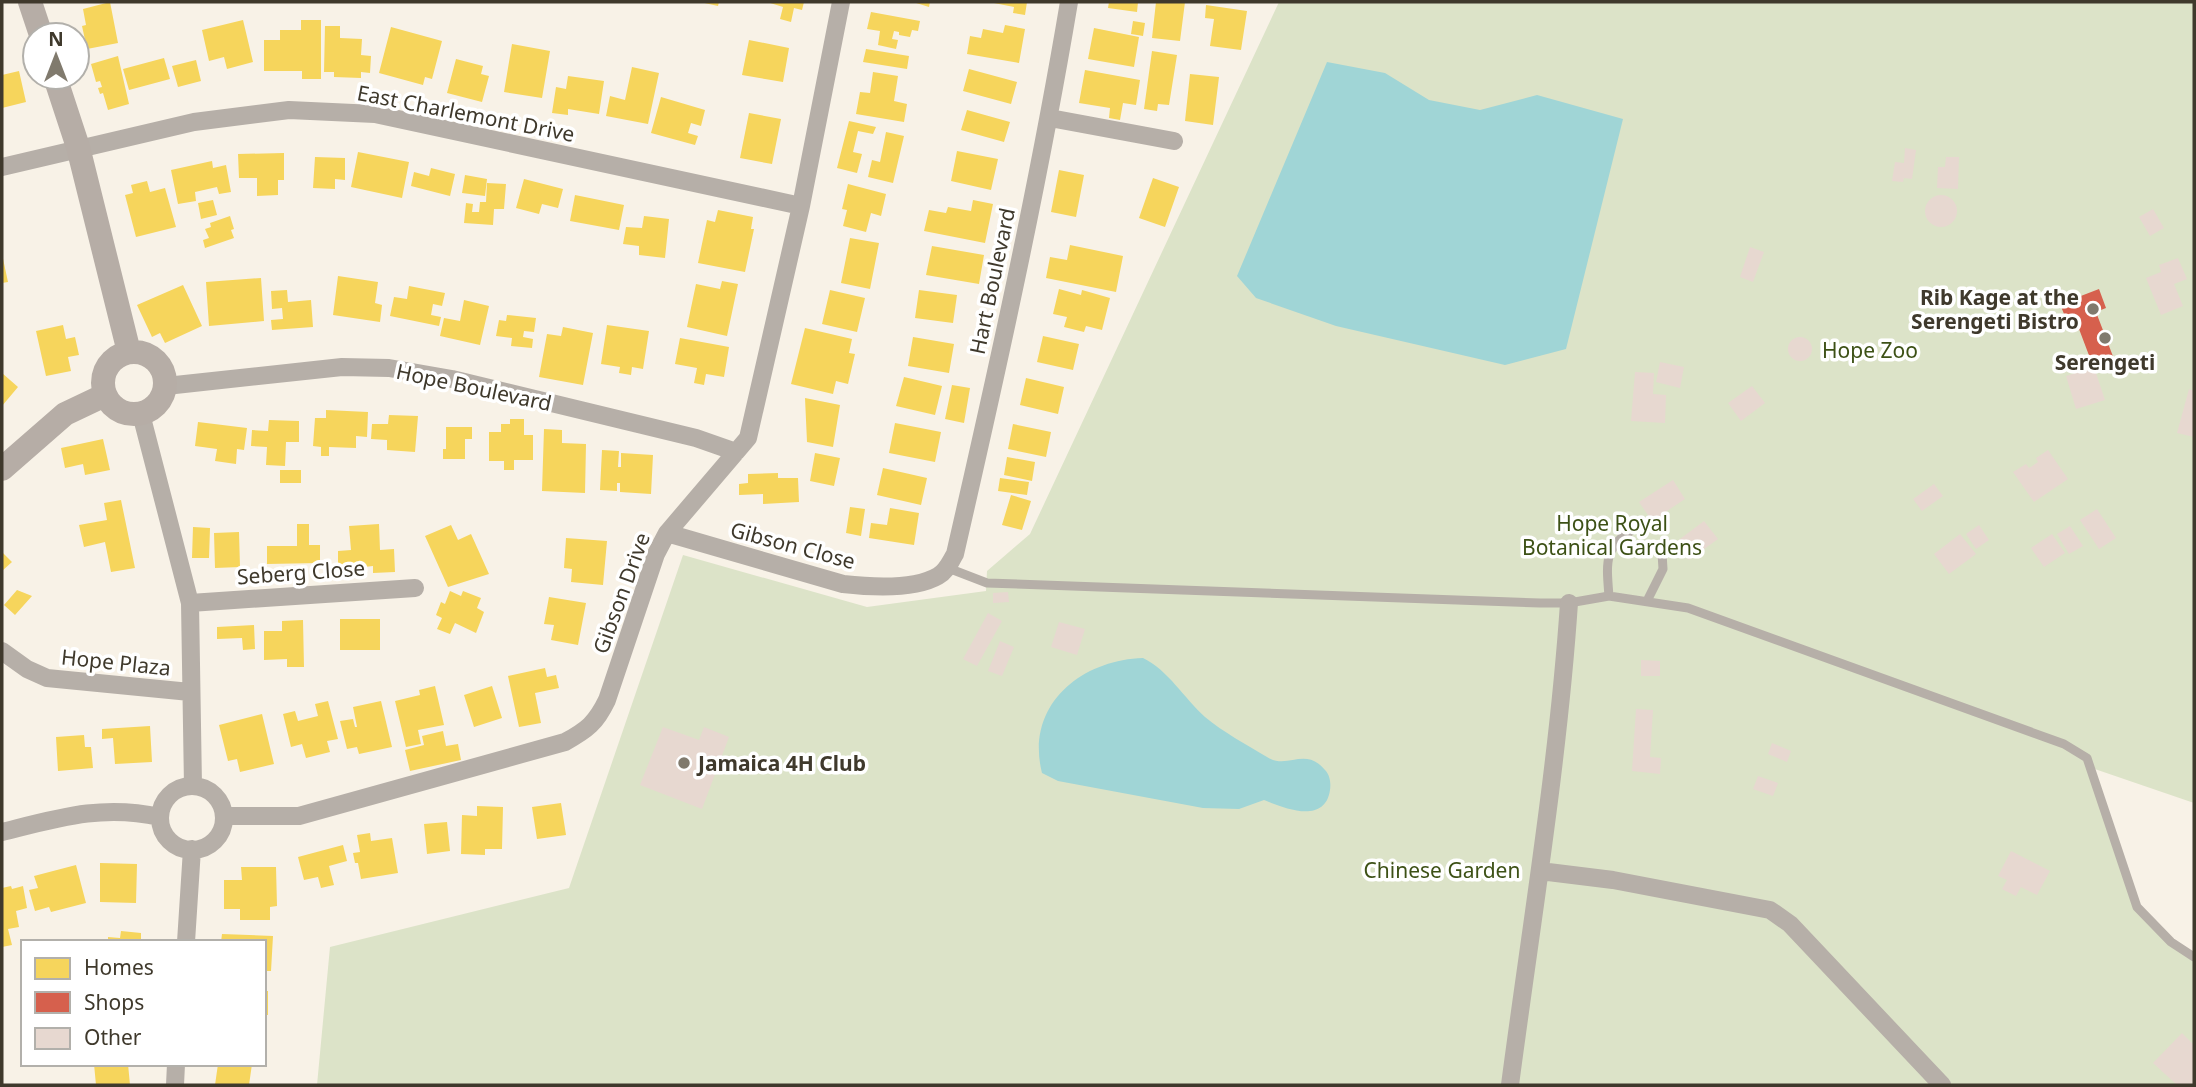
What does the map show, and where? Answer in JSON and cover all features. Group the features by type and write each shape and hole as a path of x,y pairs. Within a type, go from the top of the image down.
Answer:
{"street":[{"path":"30,2 36,21"},
{"name":"Gibson Drive","path":"224,816 299,816 565,742 582,733 597,720 607,700 656,554 667,533 748,438 801,206 841,2"},
{"name":"Hart Boulevard","path":"948,568 955,554 981,442 1050,118 1069,2"},
{"path":"60,91 78,147 130,352"},
{"name":"East Charlemont Drive","path":"2,167 78,147 194,122 289,110 375,114 801,206"},
{"path":"1050,118 1174,141"},
{"path":"130,352 148,355 156,360 165,376 166,386 158,404 141,414 132,414 116,408 105,395 103,386 107,368 113,360 130,352"},
{"name":"Hope Boulevard","path":"166,386 342,367 389,368 452,379 696,438 736,452"},
{"path":"2,469 65,414 105,395"},
{"path":"141,414 190,603 193,786"},
{"name":"Gibson Close","path":"667,533 843,584 873,587 926,581 939,576 948,568"},
{"name":"Seberg Close","path":"190,603 415,588"},
{"path":"1510,1085 1540,871 1564,672 1569,603"},
{"name":"Hope Plaza","path":"2,652 27,669 47,678 190,692"},
{"path":"193,786 211,792 218,798 224,816 219,835 202,848 192,849 173,843 166,836 160,817 166,798 183,787 193,786"},
{"path":"2,832 63,816 100,811 133,811 160,817"},
{"path":"186,940 192,849"},
{"path":"1540,871 1665,889 1770,910 1790,925 1942,1085"},
{"path":"175,1085 176,1066"}],"lane":[{"path":"1609,596 1609,551 1621,536 1637,527"},
{"path":"1647,601 1663,569 1662,552"},
{"path":"948,568 987,583 1569,603 1609,596 1688,608 2064,744 2087,758 2137,907 2171,943 2194,957"}],"green space":[{"name":"Hope Royal Botanical Gardens","path":"1279,2 2194,2 2194,803 2086,766 2137,912 2194,960 2194,1085 317,1085 330,947 569,888 683,555 867,607 986,591 987,571 1030,534"}],"water":[{"path":"1327,62 1385,73 1429,100 1480,110 1537,95 1623,119 1566,349 1505,365 1336,326 1256,298 1237,276"},
{"path":"1143,658 1168,677 1205,717 1243,743 1275,760 1303,759 1318,763 1330,779 1327,801 1312,811 1292,810 1264,800 1239,809 1203,808 1058,781 1042,773 1039,749 1042,727 1050,708 1062,691 1098,667"}],"building: Homes":[{"path":"110,2 118,43 91,48 91,21 85,21 83,9"},
{"path":"700,2 719,2 718,6"},
{"path":"767,2 804,2 802,10 794,8 791,22 780,19 783,7"},
{"path":"913,2 930,2 929,7"},
{"path":"989,2 1027,2 1025,15 1013,13 1014,7"},
{"path":"1109,2 1138,2 1137,12 1108,8"},
{"path":"1156,2 1185,2 1180,41 1152,38"},
{"path":"1206,5 1247,11 1241,50 1210,46 1214,19 1205,18"},
{"path":"871,12 920,21 918,31 912,30 910,37 894,31 892,39 898,40 896,49 878,45 880,31 867,29"},
{"path":"243,20 253,62 227,69 224,57 209,61 202,30"},
{"path":"301,20 321,20 321,79 302,79 302,71 264,71 264,40 280,40 280,30 301,30"},
{"path":"1133,21 1145,23 1143,36 1131,34"},
{"path":"1005,25 1025,29 1019,63 967,54 970,36 981,38 983,29 1003,33"},
{"path":"325,26 340,26 340,38 362,39 361,55 371,56 370,73 361,72 361,78 334,77 334,72 324,72"},
{"path":"391,27 442,41 432,79 425,77 423,85 379,73"},
{"path":"1094,28 1139,37 1134,67 1088,59"},
{"path":"749,40 789,48 783,82 742,75"},
{"path":"512,44 550,51 542,98 504,92"},
{"path":"866,49 909,56 907,69 863,62"},
{"path":"1152,51 1177,55 1169,105 1158,104 1157,111 1144,109"},
{"path":"118,56 129,104 108,110 103,93 100,94 98,88 102,87 100,81 96,82 91,64"},
{"path":"164,58 170,79 129,90 123,69"},
{"path":"456,59 483,66 481,74 489,76 482,102 447,93"},
{"path":"196,60 201,81 178,87 172,66"},
{"path":"632,67 659,73 648,124 606,116 610,96 625,100"},
{"path":"969,69 1017,82 1011,104 963,91"},
{"path":"1085,70 1140,80 1136,105 1123,103 1120,120 1109,118 1110,108 1079,103"},
{"path":"19,71 21,91 24,91 26,102 2,108 2,75"},
{"path":"873,72 898,76 894,101 907,104 904,122 856,114 860,92 870,93"},
{"path":"1190,74 1219,77 1213,125 1185,121"},
{"path":"568,76 604,81 599,114 568,109 568,115 552,113 556,87 566,89"},
{"path":"661,97 705,110 701,126 691,123 688,133 698,136 695,145 651,133"},
{"path":"967,110 1010,122 1004,142 961,130"},
{"path":"749,113 781,119 772,164 740,158"},
{"path":"849,121 876,127 873,134 858,131 853,152 862,154 857,173 837,168"},
{"path":"886,132 904,136 893,183 868,177 872,160 880,162"},
{"path":"957,151 998,159 991,190 951,181"},
{"path":"358,152 409,162 402,198 351,187"},
{"path":"284,153 284,180 278,180 278,195 257,196 257,178 239,178 238,154"},
{"path":"315,157 345,158 345,180 335,179 335,189 313,188"},
{"path":"212,161 213,168 226,165 231,192 219,194 217,187 195,192 196,201 178,204 171,170"},
{"path":"431,168 455,174 450,196 411,186 414,172 429,176"},
{"path":"1059,170 1084,175 1076,217 1051,212"},
{"path":"465,175 487,179 485,196 462,193"},
{"path":"1153,178 1179,187 1165,227 1139,218"},
{"path":"524,179 563,189 558,208 542,204 539,214 516,208"},
{"path":"147,181 150,192 165,188 176,227 136,237 125,195 133,193 131,185"},
{"path":"487,183 506,184 504,209 494,209 493,225 464,223 466,203 473,204 472,212 479,212 480,202 486,202"},
{"path":"848,184 886,194 881,216 871,213 866,232 843,226 847,210 842,209"},
{"path":"575,195 624,205 619,230 570,221"},
{"path":"213,200 217,215 201,219 198,203"},
{"path":"973,200 993,204 985,243 924,231 929,210 946,213 948,207 971,211"},
{"path":"718,210 753,217 751,229 754,229 745,272 698,263 707,220 715,222"},
{"path":"230,216 234,238 205,248 203,240 209,238 205,229 211,227 210,223"},
{"path":"644,216 669,219 665,258 639,255 639,246 623,244 626,227 642,228"},
{"path":"850,238 879,243 870,289 841,283"},
{"path":"1070,245 1123,256 1116,292 1046,278 1050,257 1067,260"},
{"path":"932,246 984,255 979,284 926,275"},
{"path":"2,254 8,282 2,283"},
{"path":"338,276 378,282 375,303 382,305 380,322 333,315"},
{"path":"261,278 264,321 209,326 206,282"},
{"path":"722,281 738,284 727,336 687,327 696,284 720,289"},
{"path":"183,285 202,326 165,343 160,333 152,337 137,305"},
{"path":"409,286 445,293 442,306 433,304 431,315 441,317 439,326 390,316 394,297 407,299"},
{"path":"1059,289 1081,295 1082,290 1110,298 1102,330 1086,326 1084,332 1064,327 1067,317 1053,314"},
{"path":"287,290 288,302 311,300 313,327 272,330 271,320 283,319 282,308 272,309 271,291"},
{"path":"830,290 865,298 857,332 822,324"},
{"path":"919,290 957,295 953,323 915,318"},
{"path":"464,300 489,306 480,345 440,336 444,318 460,321"},
{"path":"507,315 536,318 534,332 524,331 523,337 533,339 532,348 511,346 512,338 496,336 499,320 506,321"},
{"path":"63,325 66,339 75,337 79,355 68,357 71,371 46,376 36,331"},
{"path":"607,325 649,331 643,369 632,367 631,375 619,373 620,367 601,364"},
{"path":"563,327 593,333 583,385 539,377 547,334 561,336"},
{"path":"805,328 852,339 849,353 855,354 848,384 836,381 833,394 791,384"},
{"path":"1043,336 1079,344 1073,370 1037,362"},
{"path":"913,337 954,344 949,373 908,366"},
{"path":"680,338 729,347 724,377 706,374 704,385 694,383 697,368 675,364"},
{"path":"2,373 18,387 2,406"},
{"path":"904,377 942,386 935,415 896,406"},
{"path":"1026,378 1064,387 1058,414 1020,405"},
{"path":"952,385 970,388 964,423 945,419"},
{"path":"805,398 840,405 833,447 807,442"},
{"path":"326,410 368,412 367,437 356,436 356,448 329,447 329,456 321,456 321,447 313,446 315,418 326,418"},
{"path":"389,415 418,416 415,452 387,450 387,440 371,439 372,424 388,424"},
{"path":"510,419 524,419 524,435 533,435 533,460 514,460 514,470 504,470 504,461 489,461 489,432 501,432 501,424 510,424"},
{"path":"269,420 299,421 299,442 286,442 285,466 266,465 267,447 251,446 252,430 268,431"},
{"path":"198,422 247,428 244,450 237,449 236,464 215,461 217,449 195,446"},
{"path":"895,423 941,432 935,462 889,453"},
{"path":"1013,424 1051,432 1046,457 1008,449"},
{"path":"446,427 472,427 472,439 465,439 465,459 443,459"},
{"path":"544,429 562,430 562,443 586,444 585,493 542,491"},
{"path":"103,439 110,470 85,475 83,464 65,468 61,448"},
{"path":"602,450 619,451 618,467 621,467 621,453 653,455 651,494 620,492 620,483 617,483 617,491 600,490"},
{"path":"815,453 840,458 834,486 810,481"},
{"path":"1007,457 1035,462 1032,481 1004,475"},
{"path":"883,468 927,478 921,505 877,495"},
{"path":"280,470 301,470 301,483 280,483"},
{"path":"778,473 778,478 798,478 799,502 763,504 763,494 739,495 739,484 748,483 748,474"},
{"path":"1000,478 1029,482 1027,495 998,491"},
{"path":"1011,495 1031,501 1022,530 1002,525"},
{"path":"121,500 135,568 111,572 105,542 84,547 79,525 107,520 104,503"},
{"path":"850,507 865,509 861,536 846,533"},
{"path":"890,508 919,513 914,545 869,538 871,523 887,525"},
{"path":"297,524 309,524 309,545 320,545 320,563 267,564 267,546 297,546"},
{"path":"379,524 380,550 394,549 395,572 373,573 373,566 338,570 338,551 351,550 349,526"},
{"path":"451,525 458,540 471,534 489,574 448,587 425,536"},
{"path":"193,527 210,528 209,558 192,558"},
{"path":"239,532 240,567 215,568 214,533"},
{"path":"566,538 607,541 603,585 571,582 572,569 564,568"},
{"path":"2,552 12,562 2,571"},
{"path":"17,590 32,596 15,615 4,605"},
{"path":"450,591 461,596 463,591 481,598 477,608 484,612 476,633 455,623 450,634 437,629 442,618 436,615 441,602 445,604"},
{"path":"549,597 586,603 578,645 551,640 554,625 544,624"},
{"path":"340,619 380,619 380,650 340,650"},
{"path":"303,620 304,667 287,667 287,659 264,660 264,631 282,631 282,621"},
{"path":"254,625 255,649 243,650 242,638 217,639 217,627"},
{"path":"545,668 547,677 556,675 559,688 535,693 541,723 519,727 508,676"},
{"path":"435,686 444,725 418,730 421,744 406,747 395,701 420,695 419,690"},
{"path":"492,686 502,718 474,727 464,695"},
{"path":"328,701 338,739 327,741 330,752 306,758 302,744 291,747 283,714 295,711 298,721 318,716 315,704"},
{"path":"381,701 392,747 359,754 357,747 347,749 340,721 353,719 357,727 353,707"},
{"path":"262,714 274,764 240,772 237,759 228,761 219,725"},
{"path":"150,726 152,762 115,764 113,738 102,739 102,729"},
{"path":"443,731 446,746 458,744 461,760 410,771 405,750 424,745 422,736"},
{"path":"84,735 85,747 91,747 93,768 58,771 56,737"},
{"path":"561,803 566,835 537,839 532,807"},
{"path":"477,806 503,807 502,849 485,849 485,855 461,854 462,815 477,816"},
{"path":"447,822 450,851 427,854 424,824"},
{"path":"370,833 371,841 392,838 398,873 361,879 353,853 360,852 357,835"},
{"path":"343,845 347,861 329,866 334,885 321,888 318,877 304,880 298,857"},
{"path":"100,863 137,864 136,903 100,902"},
{"path":"76,865 86,903 51,912 49,907 35,911 29,890 38,888 34,876"},
{"path":"241,867 276,867 277,906 270,907 270,920 240,920 240,909 224,909 224,880 242,880"},
{"path":"11,886 12,889 23,886 27,908 16,911 19,927 8,929 12,945 2,947 2,888"},
{"path":"121,931 141,933 141,940 108,940 108,937 120,938"},
{"path":"222,934 273,936 271,971 266,971 266,940 221,940"},
{"path":"266,991 268,991 266,1015"},
{"path":"94,1066 128,1066 130,1085 96,1085"},
{"path":"218,1066 252,1066 249,1085 215,1085"}],"building: Shops":[{"path":"2099,289 2106,308 2096,312 2114,359 2093,366 2076,321 2068,324 2060,304"}],"building: Other":[{"path":"1905,148 1916,150 1912,179 1892,181 1895,162 1904,163"},
{"path":"1946,157 1959,157 1958,189 1937,188 1938,167 1945,167"},
{"path":"1941,195 1953,199 1957,211 1953,223 1941,227 1929,223 1925,211 1929,199"},
{"path":"2153,209 2164,228 2150,236 2139,217"},
{"path":"1750,247 1764,252 1753,282 1740,277"},
{"path":"2178,258 2187,279 2174,284 2183,306 2161,315 2146,278 2161,272 2159,265"},
{"path":"1800,337 1809,340 1812,349 1809,358 1800,361 1791,358 1788,349 1791,340"},
{"path":"1660,362 1684,367 1680,388 1656,382"},
{"path":"2094,367 2105,400 2076,409 2066,376"},
{"path":"1635,372 1654,373 1653,394 1666,395 1665,423 1631,421"},
{"path":"1752,386 1765,403 1741,421 1728,403"},
{"path":"2189,389 2194,391 2194,437 2177,433"},
{"path":"2048,450 2068,479 2034,502 2013,472 2026,464 2029,468 2038,462 2036,458"},
{"path":"1673,480 1685,499 1652,521 1639,502"},
{"path":"1934,484 1943,496 1922,511 1913,499"},
{"path":"2097,509 2116,538 2099,549 2080,520"},
{"path":"1704,521 1718,539 1689,560 1676,542"},
{"path":"1979,525 1989,540 1976,549 1966,534"},
{"path":"2070,526 2083,546 2069,554 2057,534"},
{"path":"1960,534 1976,554 1949,574 1934,554"},
{"path":"2052,534 2065,553 2044,567 2031,548"},
{"path":"1008,592 1009,602 993,603 993,593"},
{"path":"988,613 1002,621 977,666 963,659"},
{"path":"1059,622 1085,629 1077,655 1051,647"},
{"path":"1000,641 1014,647 1002,676 988,671"},
{"path":"1641,660 1660,661 1660,676 1641,676"},
{"path":"1636,709 1653,710 1650,757 1661,758 1660,774 1632,771"},
{"name":"Jamaica 4H Club","path":"663,727 699,740 704,727 729,737 702,809 640,785"},
{"path":"1772,743 1791,751 1787,762 1768,754"},
{"path":"1758,776 1778,783 1773,796 1753,789"},
{"path":"2011,851 2050,871 2037,895 2021,887 2016,896 2002,889 2007,880 1998,876"},
{"path":"2182,1033 2194,1045 2194,1085 2177,1085 2153,1063"}],"place":[{"name":"Rib Kage at the Serengeti Bistro","path":"2093,309"},
{"name":"Serengeti","path":"2105,338"},
{"name":"Jamaica 4H Club","path":"684,763"}],"park label":[{"name":"Hope Zoo","path":"1870,350"},
{"name":"Chinese Garden","path":"1442,870"}]}
